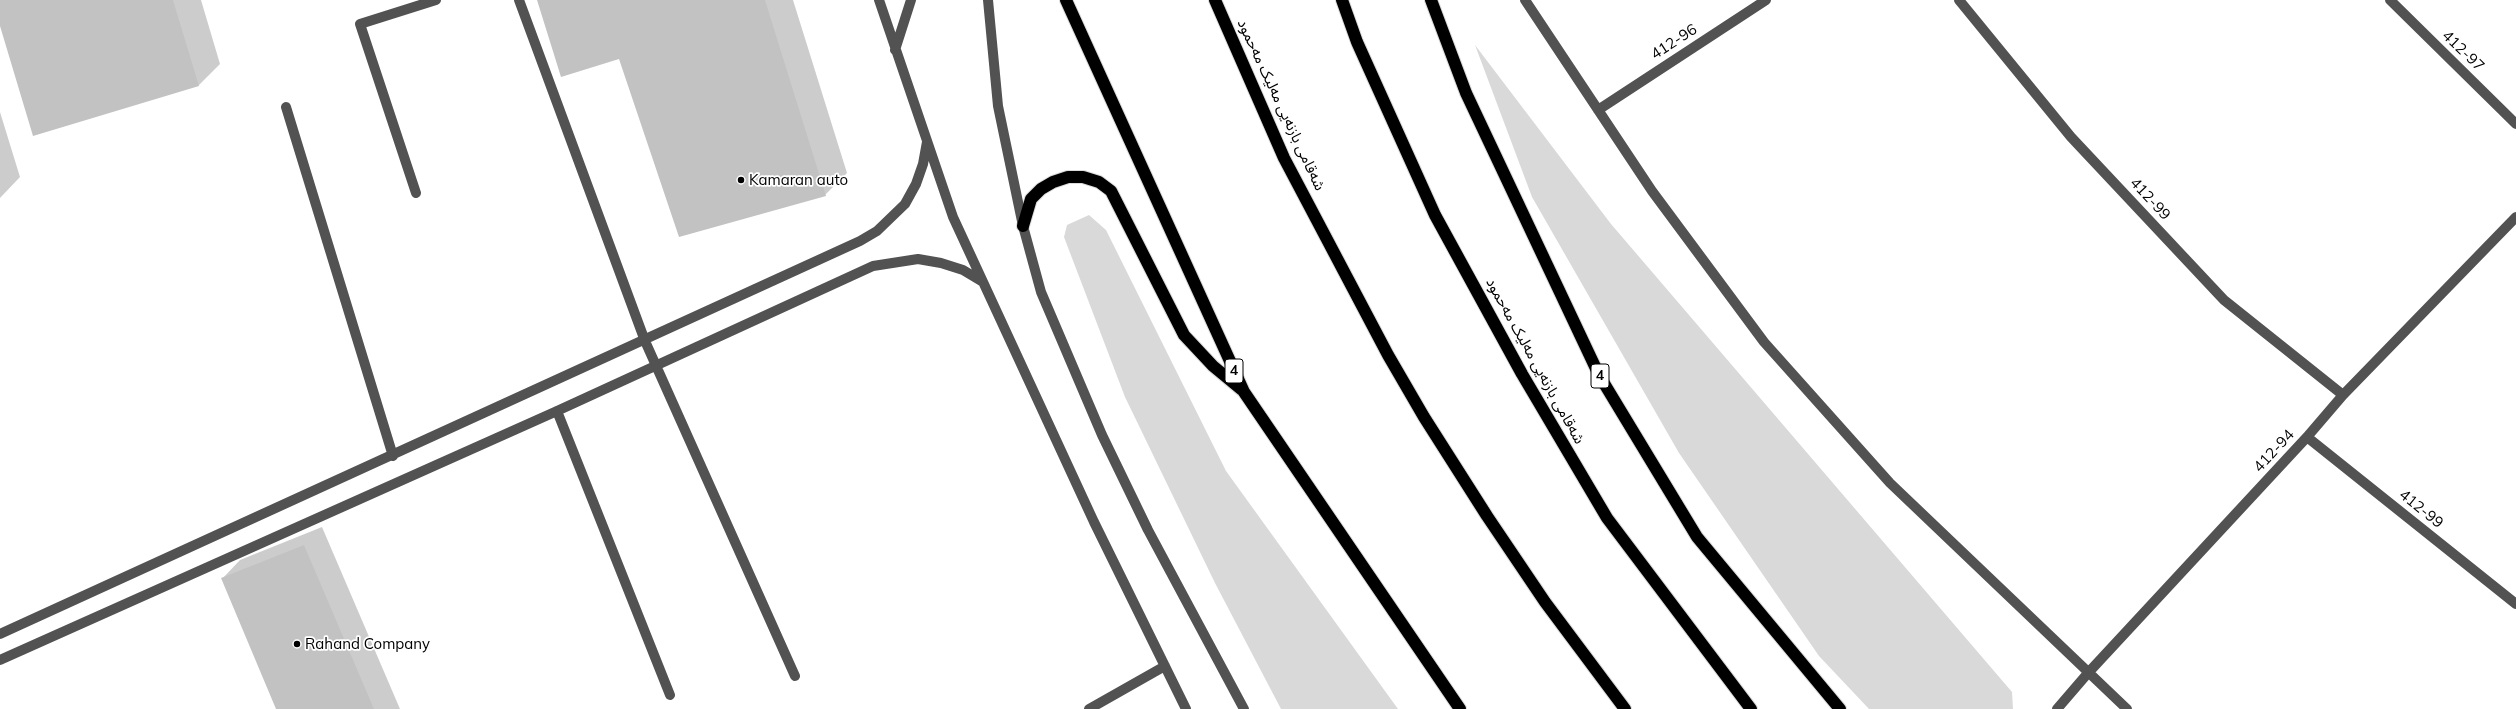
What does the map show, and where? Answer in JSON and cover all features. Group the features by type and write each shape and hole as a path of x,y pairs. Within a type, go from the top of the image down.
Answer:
{"highway":[{"name":"4","path":"1066,0 1244,392 1460,709"},
{"name":"شەقامی بازنەیی مەلیک مەحمود","path":"1215,0 1284,158 1392,362 1424,417 1487,516 1545,602 1625,709"},
{"name":"شەقامی بازنەیی مەلیک مەحمود","path":"1342,0 1357,42 1435,214 1522,374 1607,518 1751,709"},
{"name":"4","path":"1431,0 1466,93 1599,375 1696,537 1840,709"},
{"path":"1023,226 1031,199 1041,189 1053,182 1068,177 1083,177 1099,182 1111,191 1184,335 1213,366 1244,392"}],"street":[{"path":"416,193 360,24 436,0"},
{"path":"519,0 645,341 657,364 795,676"},
{"path":"879,0 953,217 1094,522 1186,709"},
{"path":"896,50 911,0"},
{"path":"988,0 998,106 1023,226 1041,292 1102,435 1148,530 1244,709"},
{"path":"1525,0 1652,191 1764,342 1890,483 2127,709"},
{"name":"412-96","path":"1598,110 1766,0"},
{"name":"412-99","path":"1959,0 2071,137 2224,300 2343,395"},
{"name":"412-97","path":"2390,0 2516,124"},
{"path":"286,107 393,456"},
{"path":"0,634 860,242 877,231 905,204 916,184 923,164 927,142"},
{"name":"412-94","path":"2057,709 2088,673 2308,437 2343,395 2514,222"},
{"path":"0,660 557,411 874,266 918,259 941,262 963,270 983,282"},
{"path":"557,411 670,695"},
{"name":"412-99","path":"2308,437 2516,604"},
{"path":"1089,709 1165,666"}],"shaded area":[{"path":"1475,45 1611,224 2012,692 2013,709 1869,709 1819,656 1679,453 1532,197"},
{"path":"1089,215 1106,230 1226,471 1398,709 1281,709 1215,583 1125,397 1064,237 1067,225"}],"building":[{"path":"0,0 173,0 199,86 33,136 0,26"},
{"path":"537,0 765,0 826,196 679,237 619,59 561,77"},
{"name":"Rahand Company","path":"304,545 374,709 276,709 221,578"}],"place":[{"name":"Kamaran auto","path":"741,180"},
{"name":"Rahand Company","path":"297,644"}]}
